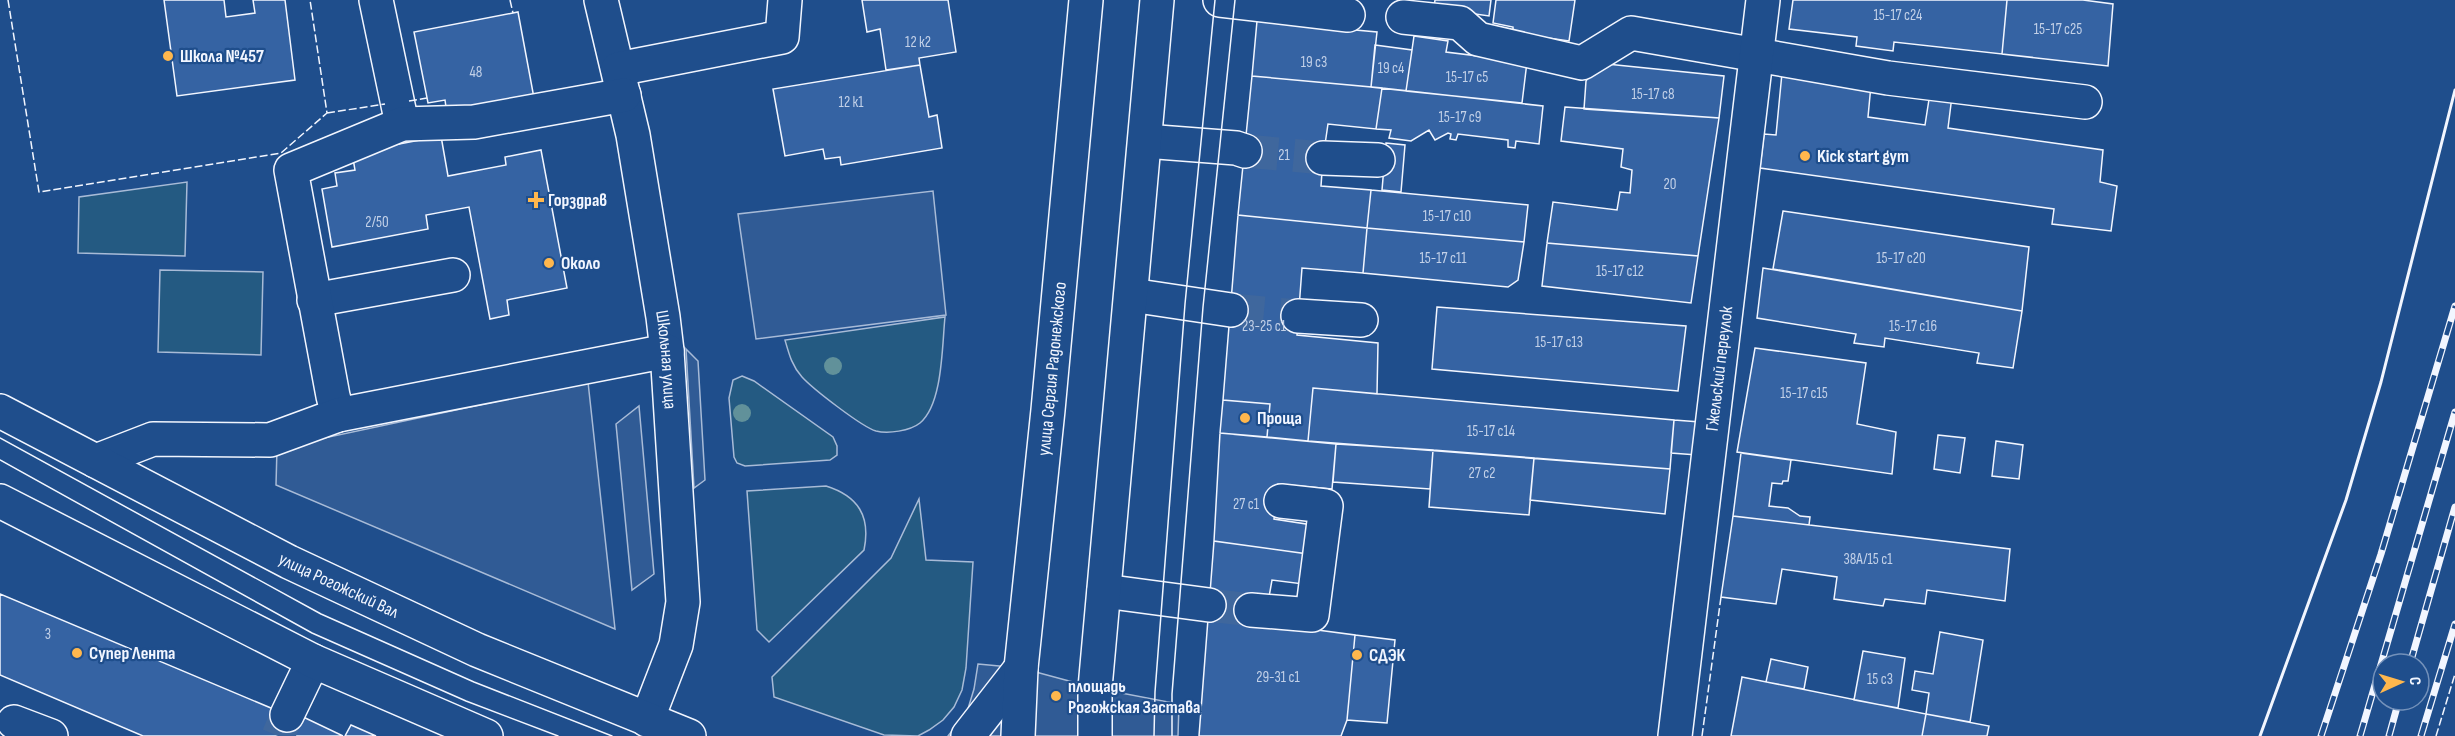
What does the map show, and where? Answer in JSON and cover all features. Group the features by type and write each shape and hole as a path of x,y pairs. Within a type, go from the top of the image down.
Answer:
{"main road":[{"path":"376,0 402,124"},
{"name":"Школьная улица","path":"601,0 618,71 663,316 667,351 683,602 676,645 647,720"},
{"path":"338,415 314,300 291,170 402,124 474,122 618,71 782,37 785,0"},
{"name":"улица Сергия Радонежского","path":"1018,736 1021,668 1086,0"},
{"path":"1095,736 1095,688 1157,0"},
{"path":"1220,0 1348,15"},
{"name":"Гжельский переулок","path":"1675,736 1763,0"},
{"path":"1403,17 1460,23 1478,39 1582,63 1631,33 1888,78 2085,102"},
{"path":"1145,141 1236,148 1245,151"},
{"path":"1323,158 1378,160"},
{"path":"314,300 453,275"},
{"path":"1131,295 1231,310"},
{"path":"1298,316 1360,320"},
{"path":"96,461 153,439 270,440 338,415 667,351"},
{"name":"улица Рогожский Вал","path":"0,411 290,562 477,650 689,736"},
{"path":"0,501 313,661 486,736"},
{"path":"1251,610 1312,615 1326,506 1281,501"},
{"path":"1104,591 1209,605"},
{"path":"287,715 313,661"},
{"path":"968,736 1021,668"},
{"path":"14,722 51,736"}],"shaded area":[{"path":"187,182 185,256 78,253 79,197"},
{"path":"933,191 946,315 756,339 738,214"},
{"path":"160,270 263,272 261,355 158,352"},
{"path":"945,317 940,373 933,402 928,414 920,423 899,431 881,432 869,428 808,383 791,360 785,340"},
{"path":"686,349 698,361 705,480 694,488"},
{"path":"742,376 754,381 833,437 837,446 837,455 830,460 745,466 737,463 734,457 729,398 733,380"},
{"path":"588,382 615,629 276,485 277,448"},
{"path":"639,406 654,574 632,590 616,424"},
{"path":"826,486 846,495 860,509 866,527 864,550 769,642 757,630 747,491"},
{"path":"919,499 926,560 973,562 966,668 962,690 954,707 943,720 918,736 884,735 774,697 772,677 891,558"},
{"name":"площадь Рогожская Застава","path":"978,664 1021,668 1095,688 1179,704 1178,736 948,736 967,712"}],"building":[{"path":"164,0 224,0 226,17 255,13 253,0 285,0 295,80 177,96"},
{"path":"862,0 948,0 956,52 919,58 920,65 886,70 880,29 867,32"},
{"path":"1435,0 1491,0 1489,16 1434,8"},
{"path":"1496,0 1575,0 1569,41 1513,33 1513,27 1493,23"},
{"path":"1793,0 2007,0 2002,54 1894,42 1893,51 1856,46 1857,37 1789,29"},
{"path":"2007,0 2083,0 2113,4 2108,66 2002,54"},
{"path":"518,12 534,98 447,114 445,100 428,103 414,32"},
{"path":"1257,21 1377,32 1371,87 1252,76"},
{"path":"1414,36 1448,41 1446,52 1527,62 1522,103 1406,91"},
{"path":"1375,45 1412,50 1406,91 1371,87"},
{"path":"1597,63 1724,76 1719,118 1584,109 1586,81"},
{"path":"920,65 929,117 937,115 942,148 841,165 840,157 825,159 823,149 785,156 773,89"},
{"path":"1782,73 1871,85 1868,117 1925,125 1930,93 1952,96 1948,128 2103,150 2100,182 2117,186 2111,231 2052,224 2054,209 1760,168 1764,134 1776,135"},
{"path":"1252,76 1382,88 1376,129 1328,124 1323,158 1321,186 1371,190 1367,228 1238,215"},
{"path":"1382,88 1543,106 1539,144 1516,141 1515,148 1508,147 1508,140 1458,134 1456,140 1450,139 1451,134 1448,133 1435,140 1429,130 1411,141 1389,138 1391,130 1376,129"},
{"path":"1565,107 1719,118 1698,256 1547,243 1553,202 1617,210 1620,192 1630,193 1632,170 1621,167 1623,149 1561,141"},
{"path":"441,136 448,176 506,165 505,157 541,150 567,288 507,300 509,315 490,319 469,207 426,215 428,229 332,247 322,189 337,186 335,173 355,170 352,153"},
{"path":"1386,143 1405,145 1401,192 1382,190"},
{"path":"1371,190 1528,205 1524,242 1367,228"},
{"path":"1783,211 2029,247 2022,311 1773,269"},
{"path":"1238,215 1367,228 1363,273 1302,268 1297,335 1378,343 1377,394 1313,388 1308,441 1267,437 1270,404 1223,400"},
{"path":"1367,228 1524,242 1518,280 1508,287 1363,273"},
{"path":"1547,243 1698,256 1691,303 1542,286"},
{"path":"1763,268 2022,311 2013,368 1977,363 1979,353 1885,338 1884,347 1854,343 1856,334 1757,318"},
{"path":"1437,307 1686,326 1678,391 1432,369"},
{"path":"1755,348 1866,363 1857,424 1896,432 1892,474 1737,452"},
{"path":"1313,388 1674,420 1670,469 1308,441"},
{"name":"Проща","path":"1223,400 1270,404 1267,437 1220,433"},
{"path":"1674,420 1700,422 1697,455 1671,453"},
{"path":"1220,433 1336,444 1332,489 1278,484 1274,519 1319,526 1315,555 1214,541"},
{"path":"1938,435 1965,438 1960,473 1934,469"},
{"path":"1996,441 2023,445 2019,479 1992,476"},
{"path":"1336,444 1433,450 1430,489 1333,482"},
{"path":"1433,450 1534,458 1529,515 1429,507"},
{"path":"1741,453 1791,460 1788,481 1783,481 1782,484 1772,483 1769,506 1788,508 1800,516 1810,517 1809,525 1733,516"},
{"path":"1534,458 1670,469 1665,514 1530,500"},
{"path":"1733,516 2010,549 2005,601 1927,590 1925,604 1885,599 1883,606 1834,599 1837,577 1782,569 1776,604 1721,597"},
{"path":"1214,541 1315,555 1311,585 1272,580 1269,597 1250,621 1355,635 1347,720 1341,736 1199,736"},
{"path":"0,594 297,719 289,736 143,736 0,675"},
{"path":"1940,632 1983,640 1970,722 1926,714 1929,693 1912,690 1915,671 1933,674"},
{"path":"1355,635 1395,640 1387,723 1347,720"},
{"path":"1863,651 1905,658 1898,708 1854,700"},
{"path":"1771,659 1808,667 1804,689 1766,682"},
{"path":"1742,677 1926,714 1922,736 1731,736"},
{"path":"1926,714 1989,726 1987,736 1922,736"},
{"path":"299,715 343,736 289,736"},
{"path":"351,725 376,736 345,736"}],"tunnel":[{"path":"1245,151 1323,158"},
{"path":"1231,310 1298,316"},
{"path":"1209,605 1251,610"},
{"path":"278,736 287,715"}],"tram line":[{"path":"1154,736 1155,692 1185,304 1215,0"},
{"path":"1172,736 1172,694 1203,307 1235,0"},
{"path":"0,438 321,614 474,682 612,736"},
{"path":"0,460 312,633 466,701 558,736"}],"railway":[{"path":"2321,736 2381,554 2455,306"},
{"path":"2360,736 2455,412"},
{"path":"2413,652 2455,507"},
{"path":"2421,736 2455,624"},
{"path":"2389,736 2396,712"}],"fence":[{"path":"8,0 39,192 281,153 327,113 310,0"},
{"path":"510,0 513,13"},
{"path":"409,101 427,98"},
{"path":"327,113 385,104"},
{"path":"1702,736 1721,597"},
{"path":"2436,736 2455,674"}],"wall":[{"path":"2260,736 2346,500 2381,382 2455,90"}],"place":[{"name":"Школа №457","path":"168,56"},
{"name":"Kick start gym","path":"1805,156"},
{"name":"Горздрав","path":"536,200"},
{"name":"Около","path":"549,263"},
{"name":"Проща","path":"1245,418"},
{"name":"Супер Лента","path":"77,653"},
{"name":"СДЭК","path":"1357,655"},
{"name":"площадь Рогожская Застава","path":"1056,696"}]}
